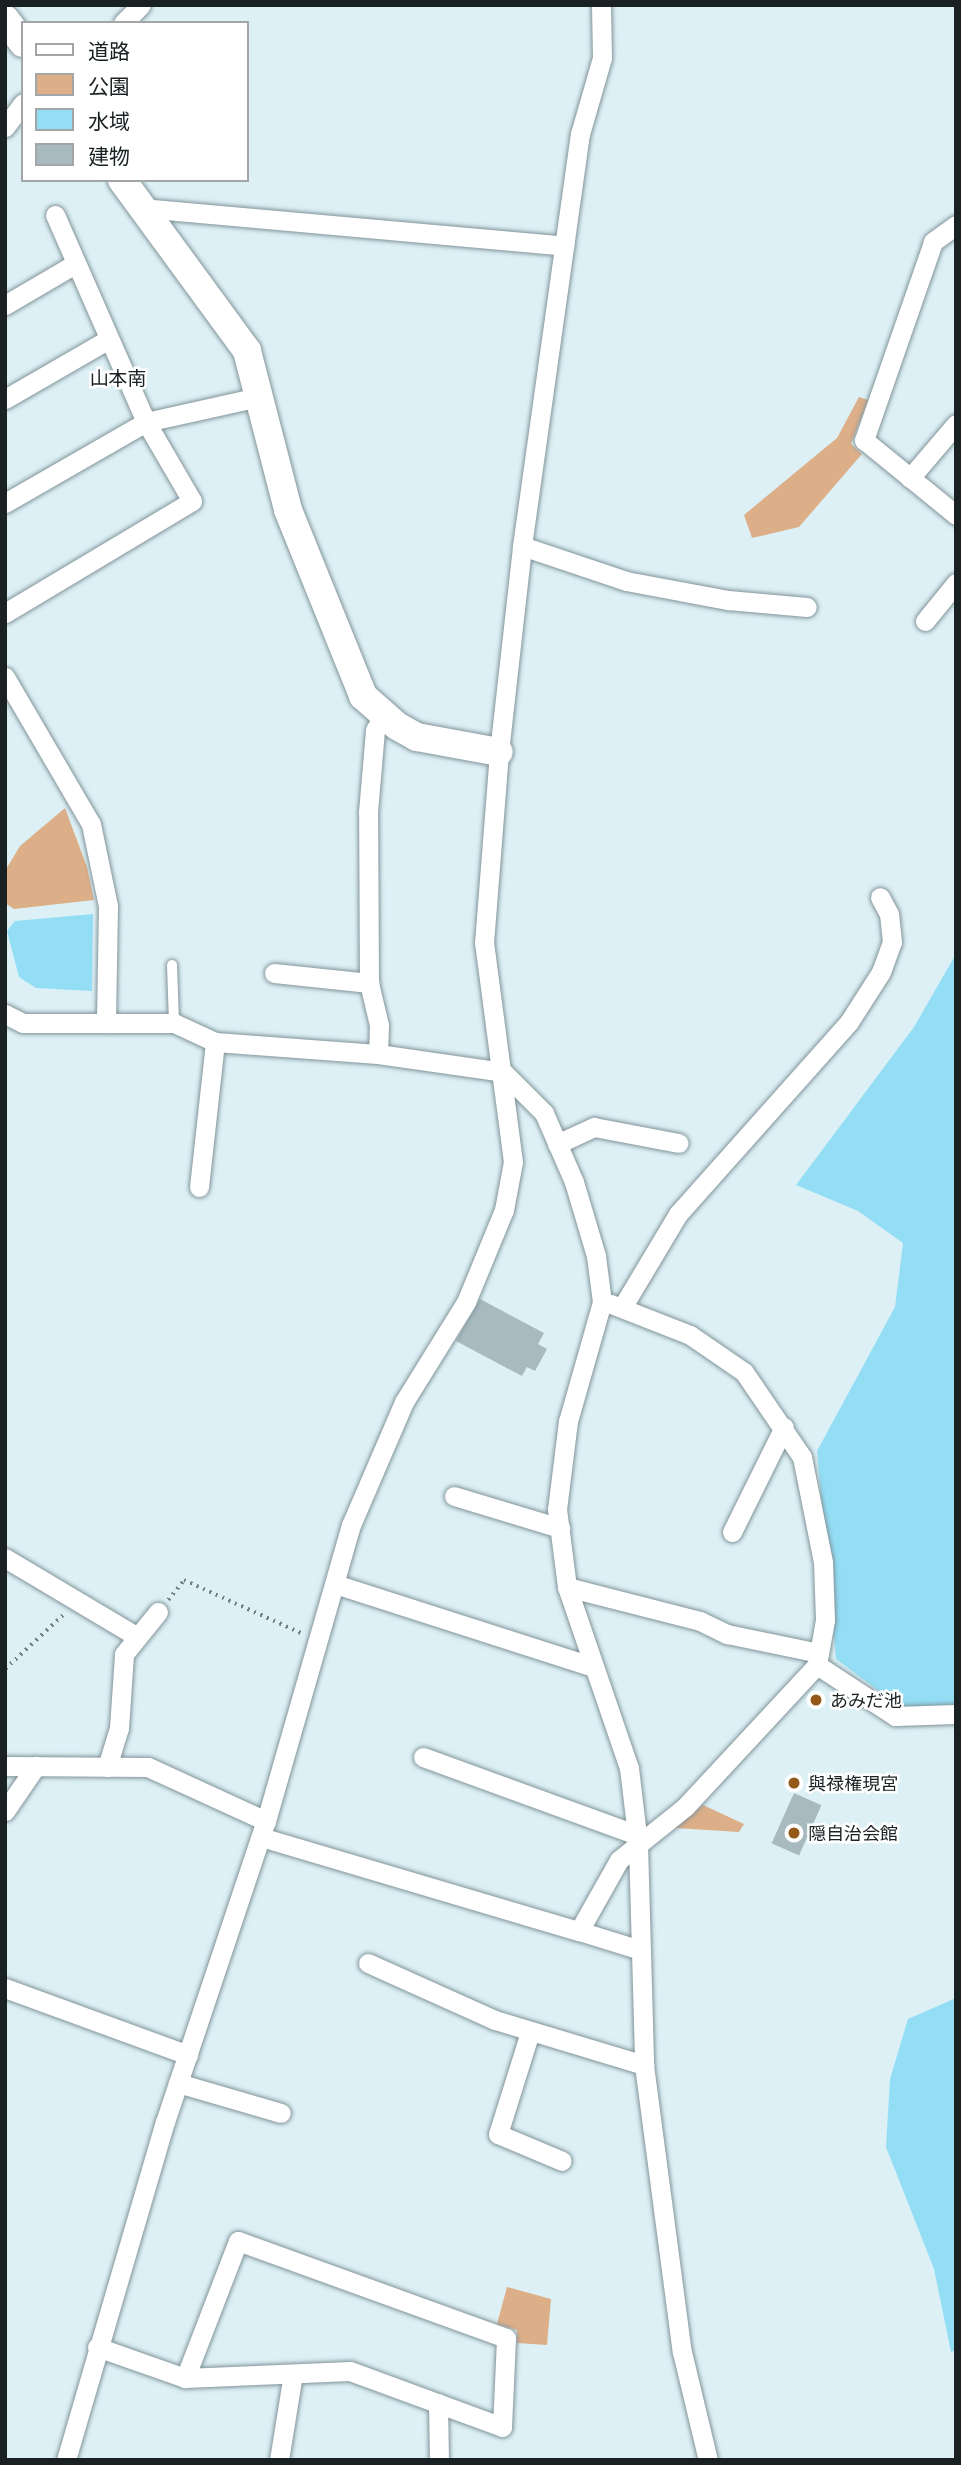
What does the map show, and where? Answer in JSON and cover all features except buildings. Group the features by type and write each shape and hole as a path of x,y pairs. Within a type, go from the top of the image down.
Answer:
{"street":[{"path":"125,21 141,5"},
{"path":"66,2460 97,2347 178,2084 264,1829 335,1584 376,1464 404,1402 466,1302 504,1210 513,1162 484,943 499,752 522,546 580,134 602,58 601,5"},
{"path":"5,19 21,40"},
{"path":"5,127 21,106"},
{"path":"123,182 247,351 288,510 332,627 363,696 384,715 417,737 499,752"},
{"path":"142,208 564,246"},
{"path":"5,614 192,501 146,422 55,215"},
{"path":"956,225 933,242 864,440 956,515"},
{"path":"5,305 75,264"},
{"path":"5,399 109,339"},
{"path":"5,503 146,422 259,397"},
{"path":"910,478 956,424"},
{"path":"522,546 626,581 728,600 807,607"},
{"path":"925,621 956,583"},
{"path":"5,677 91,824 108,906 106,1023"},
{"path":"378,1054 379,1025 369,984 368,812 375,730 384,715"},
{"path":"623,1306 678,1214 849,1022 881,972 892,942 889,914 880,897"},
{"path":"274,974 369,984"},
{"path":"5,1014 23,1023 174,1023 215,1042 378,1054 503,1072 544,1112 596,1256 602,1302 568,1421 557,1509 567,1587 629,1768 637,1840 638,1949 644,2065 682,2352 708,2460"},
{"path":"199,1187 215,1042"},
{"path":"557,1144 594,1127 679,1143"},
{"path":"579,1931 619,1860 637,1840 685,1807 818,1659 825,1620 823,1562 802,1457 784,1427 744,1372 690,1335 623,1306 602,1302"},
{"path":"732,1532 784,1427"},
{"path":"454,1496 560,1528"},
{"path":"5,1558 80,1600 136,1636"},
{"path":"335,1584 594,1667"},
{"path":"567,1587 700,1621 727,1634 774,1640 818,1659 895,1716 956,1714"},
{"path":"107,1767 119,1728 124,1654 158,1612"},
{"path":"423,1757 637,1840"},
{"path":"5,1766 148,1767 264,1829 638,1949"},
{"path":"5,1811 36,1766"},
{"path":"368,1963 530,2032 644,2065"},
{"path":"5,1988 188,2056"},
{"path":"530,2032 498,2134 562,2161"},
{"path":"178,2084 281,2113"},
{"path":"97,2347 185,2378 350,2371 502,2427 506,2339 238,2241 185,2378"},
{"path":"279,2460 293,2374"},
{"path":"438,2403 439,2460"}],"lane":[{"path":"172,965 174,1023"}],"path":[{"path":"158,1612 184,1580 319,1641"},
{"path":"5,1669 80,1600"}],"green space":[{"path":"859,397 868,400 851,444 862,454 799,527 752,538 744,515 837,438"},
{"path":"65,808 87,867 94,900 14,909 5,903 5,871 20,846"},
{"path":"703,1805 744,1824 739,1832 675,1828"},
{"path":"507,2287 551,2299 547,2345 517,2343 517,2330 497,2324"}],"water":[{"path":"93,914 92,991 36,988 19,977 7,931 15,921"},
{"path":"956,954 956,1706 903,1709 836,1659 817,1451 895,1307 903,1243 858,1211 796,1185 914,1027"},
{"path":"956,1998 956,2350 951,2352 934,2269 886,2147 890,2079 908,2019"}],"place":[{"name":"あみだ池","path":"816,1700"},
{"name":"與禄権現宮","path":"794,1783"},
{"name":"隠自治会館","path":"794,1833"}],"district":[{"name":"山本南","path":"118,378"}]}
